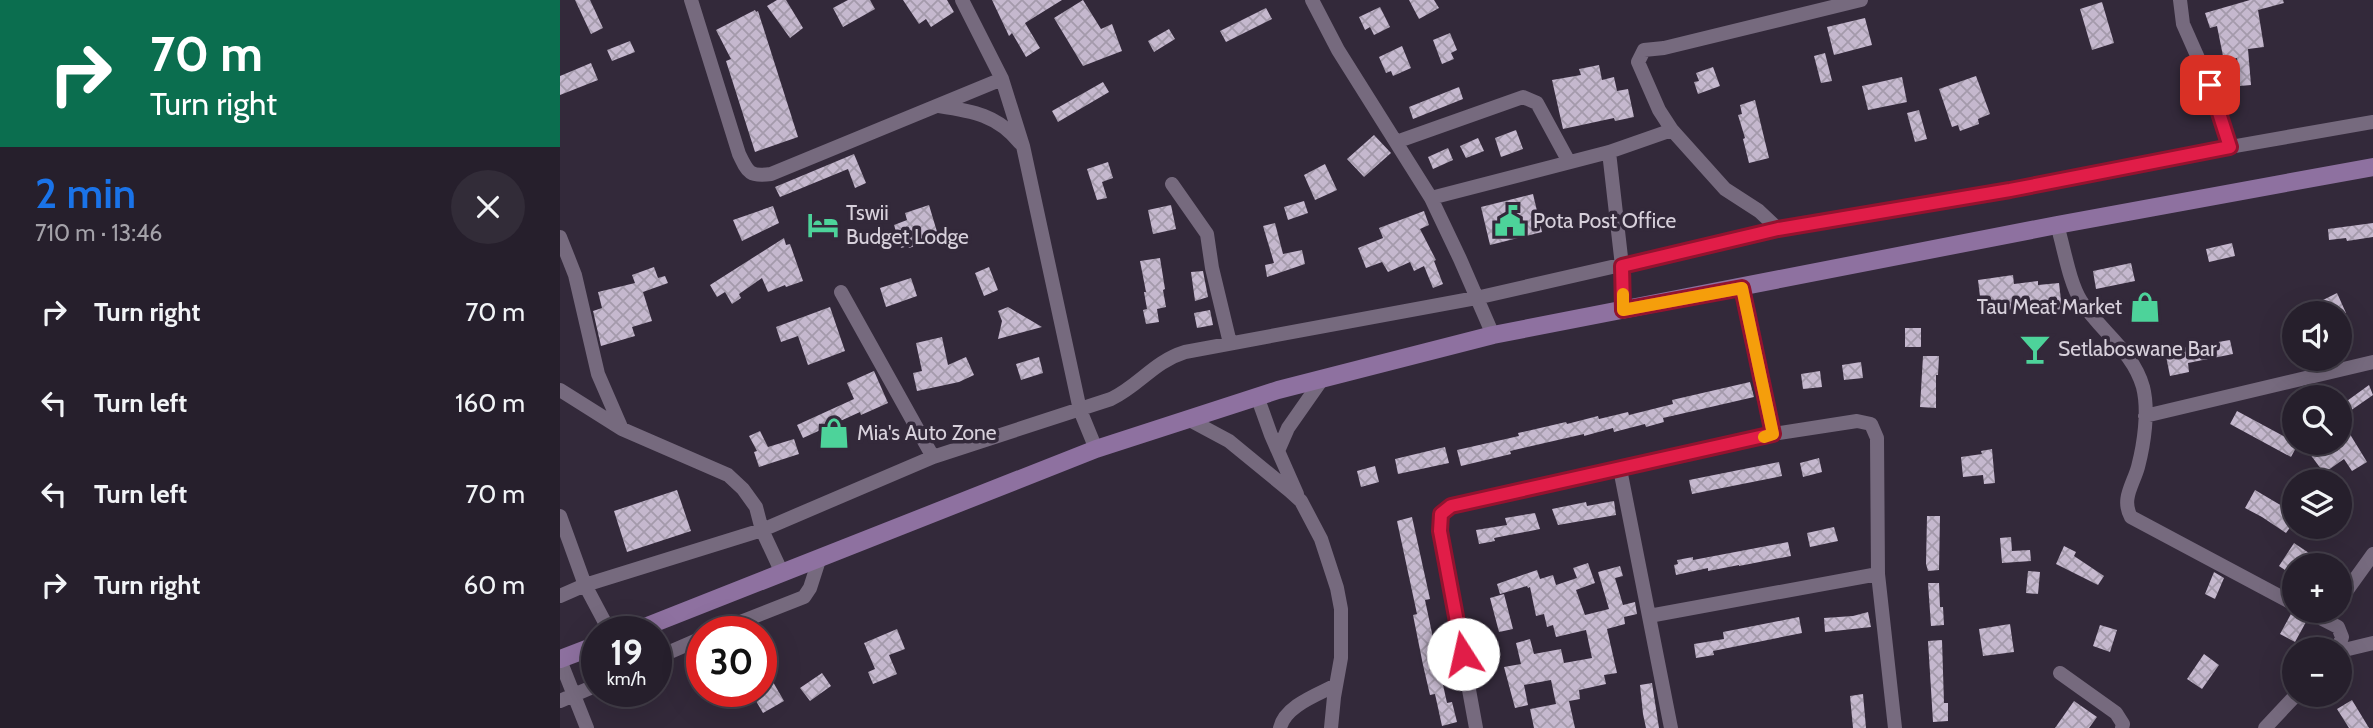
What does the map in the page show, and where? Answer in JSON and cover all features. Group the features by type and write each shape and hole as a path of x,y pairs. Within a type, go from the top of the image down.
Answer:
{"street":[{"path":"691,0 739,154 747,170 757,176 771,174 1002,79"},
{"path":"962,0 1002,79 1023,146 1080,410 1096,449"},
{"path":"1312,0 1338,50 1431,198 1493,335"},
{"path":"1778,229 1759,211 1725,189 1672,130 1658,110 1638,62 1644,50 1664,48 1861,0"},
{"path":"2180,0 2183,24 2210,85 2230,147"},
{"path":"1396,142 1523,97 1537,103 1569,162"},
{"path":"937,106 985,115 1009,130 1023,146"},
{"path":"560,596 585,585 762,530 933,457 1080,410 1127,390 1160,362 1174,355 1476,298 1778,229 2010,190 2373,122"},
{"path":"1431,198 1609,152 1672,130"},
{"path":"1609,152 1622,266 1623,310"},
{"path":"672,616 1096,449 1257,396 1323,378 1493,335 2057,225 2373,167"},
{"path":"1172,184 1208,234 1212,268 1230,344"},
{"path":"2057,225 2079,298 2094,320 2127,354 2143,389 2145,416 2137,468 2126,499 2126,508 2131,517 2282,598"},
{"path":"560,237 575,275 598,374 622,429"},
{"path":"1742,288 1773,434"},
{"path":"841,292 933,457"},
{"path":"2145,416 2373,362"},
{"path":"1278,451 1288,428 1323,378"},
{"path":"560,390 622,429 728,475 756,507 762,530 782,573"},
{"path":"1257,396 1278,451 1321,539 1338,588 1341,658 1331,728"},
{"path":"1188,419 1228,441 1301,501"},
{"path":"1476,728 1440,531 1441,514 1451,506 1473,500 1773,434 1857,421 1871,424 1877,438 1878,574 1895,728"},
{"path":"1619,469 1671,728"},
{"path":"560,516 585,585 601,616"},
{"path":"2352,583 2373,554"},
{"path":"756,616 804,597 810,588 820,557"},
{"path":"1649,616 1878,574"},
{"path":"2330,623 2338,627"},
{"path":"2338,623 2342,637"},
{"path":"2352,647 2373,643"},
{"path":"581,651 560,659 587,728"},
{"path":"2060,673 2116,713 2123,724 2122,728"},
{"path":"1280,728 1282,719 1291,710 1336,685"},
{"path":"560,701 581,692"},
{"path":"2265,728 2285,707"}],"building":[{"path":"575,0 590,0 603,28 591,34"},
{"path":"777,0 786,0 803,28 790,38 767,6"},
{"path":"848,0 870,0 875,9 843,27 833,8"},
{"path":"903,0 947,0 954,12 931,27 926,19 919,24"},
{"path":"992,0 1062,0 1025,23 1040,48 1026,57 1012,33 1009,36"},
{"path":"1083,0 1101,29 1112,24 1122,51 1083,66 1054,18"},
{"path":"1409,0 1434,0 1439,8 1419,19"},
{"path":"2250,0 2283,0 2284,3 2258,10 2264,47 2248,49 2251,85 2240,86 2237,58 2224,61 2217,26 2210,28 2205,13"},
{"path":"2102,2 2114,43 2092,50 2080,9"},
{"path":"1380,7 1390,27 1374,35 1370,27 1365,30 1359,17"},
{"path":"1266,8 1272,19 1226,42 1220,31"},
{"path":"755,10 758,11 798,137 755,152 726,61 731,59 716,30"},
{"path":"1865,18 1872,45 1834,55 1827,27"},
{"path":"1169,29 1175,39 1154,52 1148,41"},
{"path":"1450,33 1457,50 1451,53 1454,59 1442,64 1433,40"},
{"path":"630,41 635,52 612,61 607,50"},
{"path":"1402,46 1411,68 1393,76 1391,71 1386,73 1379,57"},
{"path":"1825,53 1832,81 1821,83 1814,56"},
{"path":"591,63 598,80 560,95 560,76"},
{"path":"1599,65 1602,80 1614,77 1617,91 1628,89 1634,117 1615,121 1614,118 1563,129 1552,80 1581,75 1579,69"},
{"path":"1713,67 1720,86 1698,94 1694,82 1699,81 1696,73"},
{"path":"1976,76 1990,114 1978,119 1979,124 1960,131 1958,125 1952,127 1939,89"},
{"path":"1902,77 1907,102 1868,110 1862,86"},
{"path":"1103,82 1109,92 1058,122 1052,111"},
{"path":"1459,87 1463,99 1413,119 1409,107"},
{"path":"1755,100 1769,158 1749,163 1738,115 1742,114 1740,105"},
{"path":"1919,110 1927,139 1915,142 1907,113"},
{"path":"1516,130 1523,149 1501,157 1495,138"},
{"path":"1374,135 1391,153 1364,177 1347,159"},
{"path":"1478,138 1484,151 1466,158 1460,146"},
{"path":"1448,148 1453,160 1433,169 1428,157"},
{"path":"854,154 866,183 855,188 848,169 780,197 775,187"},
{"path":"1108,162 1113,178 1102,182 1107,198 1097,200 1087,169"},
{"path":"1325,164 1337,190 1315,200 1304,175"},
{"path":"1533,194 1542,232 1490,245 1481,207"},
{"path":"1304,201 1308,213 1288,220 1284,207"},
{"path":"929,205 938,235 920,242 921,244 901,248 894,225 907,220 905,213"},
{"path":"1171,205 1176,229 1153,234 1148,210"},
{"path":"773,206 779,223 742,241 733,220"},
{"path":"1424,211 1429,225 1420,229 1436,260 1434,261 1443,284 1433,288 1424,266 1414,271 1410,262 1388,272 1382,262 1366,268 1358,248 1383,238 1379,228"},
{"path":"1275,223 1283,254 1302,250 1305,264 1267,277 1265,265 1274,263 1263,226"},
{"path":"2373,223 2373,237 2347,241 2346,238 2329,240 2328,229"},
{"path":"784,238 786,245 790,244 803,281 768,292 762,278 739,294 741,298 732,304 725,292 717,297 710,285"},
{"path":"2232,243 2235,256 2209,262 2206,249"},
{"path":"1160,258 1166,307 1157,309 1159,322 1146,324 1143,310 1147,309 1146,292 1140,261"},
{"path":"2131,263 2135,281 2096,289 2093,271"},
{"path":"654,267 658,278 665,276 668,283 643,292 652,321 632,327 635,336 601,346 593,311 602,308 598,292 635,283 632,275"},
{"path":"989,267 998,290 984,296 975,273"},
{"path":"1203,271 1208,297 1195,301 1191,272"},
{"path":"2013,275 2014,284 2038,281 2038,285 2059,283 2062,309 2046,312 2045,305 1982,313 1978,280"},
{"path":"911,278 917,296 886,307 880,288"},
{"path":"2337,293 2341,301 2321,301"},
{"path":"830,307 845,351 808,365 798,336 781,342 776,327"},
{"path":"1008,307 1042,327 998,339 1002,321 998,311"},
{"path":"1210,310 1213,325 1197,328 1194,313"},
{"path":"1905,328 1921,328 1921,347 1905,347"},
{"path":"942,337 948,365 966,357 974,375 959,382 917,391 913,373 922,371 916,343"},
{"path":"2230,340 2233,354 2188,363 2189,372 2170,376 2165,351"},
{"path":"1923,356 1939,356 1936,408 1920,407"},
{"path":"1039,357 1043,373 1021,380 1016,364"},
{"path":"1861,362 1863,378 1844,380 1842,365"},
{"path":"874,371 888,403 861,415 860,412 803,438 797,425 854,399 847,383"},
{"path":"1820,371 1822,387 1803,389 1801,374"},
{"path":"1750,382 1754,397 1663,418 1664,422 1646,427 1645,424 1614,432 1613,428 1584,434 1510,451 1511,454 1461,466 1457,450 1566,422 1567,424 1598,416 1599,419 1628,412 1629,415 1673,404 1672,400"},
{"path":"2369,385 2373,395 2352,410 2352,397"},
{"path":"2237,411 2282,435 2282,452 2230,424"},
{"path":"760,431 768,447 794,439 799,454 759,467 754,452 757,451 749,436"},
{"path":"2352,438 2367,462 2352,471 2344,459 2330,469 2321,469 2311,455 2352,455"},
{"path":"1445,447 1449,463 1398,474 1395,459"},
{"path":"1992,449 1995,483 1984,484 1983,475 1963,477 1961,457 1982,454 1981,451"},
{"path":"1819,458 1822,472 1803,477 1800,463"},
{"path":"1779,462 1782,476 1692,494 1689,480"},
{"path":"1375,466 1379,482 1361,487 1357,471"},
{"path":"677,490 691,531 627,552 614,511"},
{"path":"2255,490 2282,506 2282,530 2262,517 2245,508"},
{"path":"1614,501 1616,515 1558,525 1552,509 1586,502 1587,506"},
{"path":"1535,513 1540,529 1494,538 1495,541 1479,544 1476,530 1507,525 1505,518"},
{"path":"1927,516 1940,516 1939,570 1928,571 1926,564"},
{"path":"1412,517 1430,599 1425,600 1447,703 1452,702 1457,722 1442,726 1435,694 1430,695 1423,665 1413,615 1417,614 1397,521"},
{"path":"1834,527 1838,541 1810,547 1807,533"},
{"path":"2011,537 2012,551 2030,550 2031,561 2002,563 2000,538"},
{"path":"1788,542 1791,556 1676,575 1674,565 1678,564 1677,560 1693,557 1693,560"},
{"path":"2294,543 2309,553 2287,553"},
{"path":"2064,546 2076,552 2074,556 2104,576 2098,585 2056,564"},
{"path":"1588,563 1595,583 1576,590 1585,615 1609,609 1598,572 1620,566 1623,576 1615,578 1623,605 1635,602 1637,614 1624,617 1625,624 1607,629 1617,673 1604,675 1606,684 1579,690 1580,699 1569,701 1575,728 1534,728 1530,709 1556,704 1551,680 1524,685 1528,705 1515,708 1504,667 1521,664 1516,643 1530,639 1534,654 1561,649 1564,663 1592,658 1586,630 1556,637 1553,625 1547,627 1544,614 1536,616 1530,587 1500,594 1497,584 1537,570 1540,579 1553,575 1556,585 1577,578 1573,568"},
{"path":"2028,571 2040,572 2038,594 2026,593"},
{"path":"2214,572 2224,578 2215,599 2205,594"},
{"path":"1928,583 1939,583 1944,625 1931,626"},
{"path":"1504,594 1513,629 1499,632 1490,598"},
{"path":"1868,612 1871,627 1825,632 1824,618"},
{"path":"1799,617 1802,633 1713,651 1714,655 1696,658 1694,644 1724,639 1723,632"},
{"path":"2286,623 2305,623 2298,637 2280,634"},
{"path":"2010,624 2014,652 1983,656 1979,629"},
{"path":"2100,625 2117,630 2110,652 2093,646"},
{"path":"897,629 905,649 889,655 897,674 873,684 868,672 875,669 864,643"},
{"path":"1942,640 1944,703 1948,703 1948,721 1933,722 1928,641"},
{"path":"2204,654 2219,665 2202,689 2187,679"},
{"path":"822,673 831,686 810,701 800,688"},
{"path":"1652,683 1659,728 1646,728 1643,714 1640,685"},
{"path":"777,689 784,701 777,705"},
{"path":"1863,694 1866,728 1853,728 1850,696"},
{"path":"2352,700 2369,728 2349,728 2337,709 2352,707"},
{"path":"2074,701 2097,717 2089,728 2055,728"},
{"path":"760,707 774,707 763,713"}],"slow traffic":[{"path":"1623,294 1623,310 1742,288 1773,434 1764,437"}],"place":[{"name":"Pota Post Office","path":"1510,221"},
{"name":"Tswii Budget Lodge","path":"823,225"},
{"name":"Tau Meat Market","path":"2145,307"},
{"name":"Setlaboswane Bar","path":"2035,349"},
{"name":"Mia's Auto Zone","path":"834,433"}],"route":[{"path":"1463,654 1440,531 1441,514 1451,506 1773,434 1742,288 1623,310 1622,266 1778,229 2010,190 2230,147 2210,85"}]}
